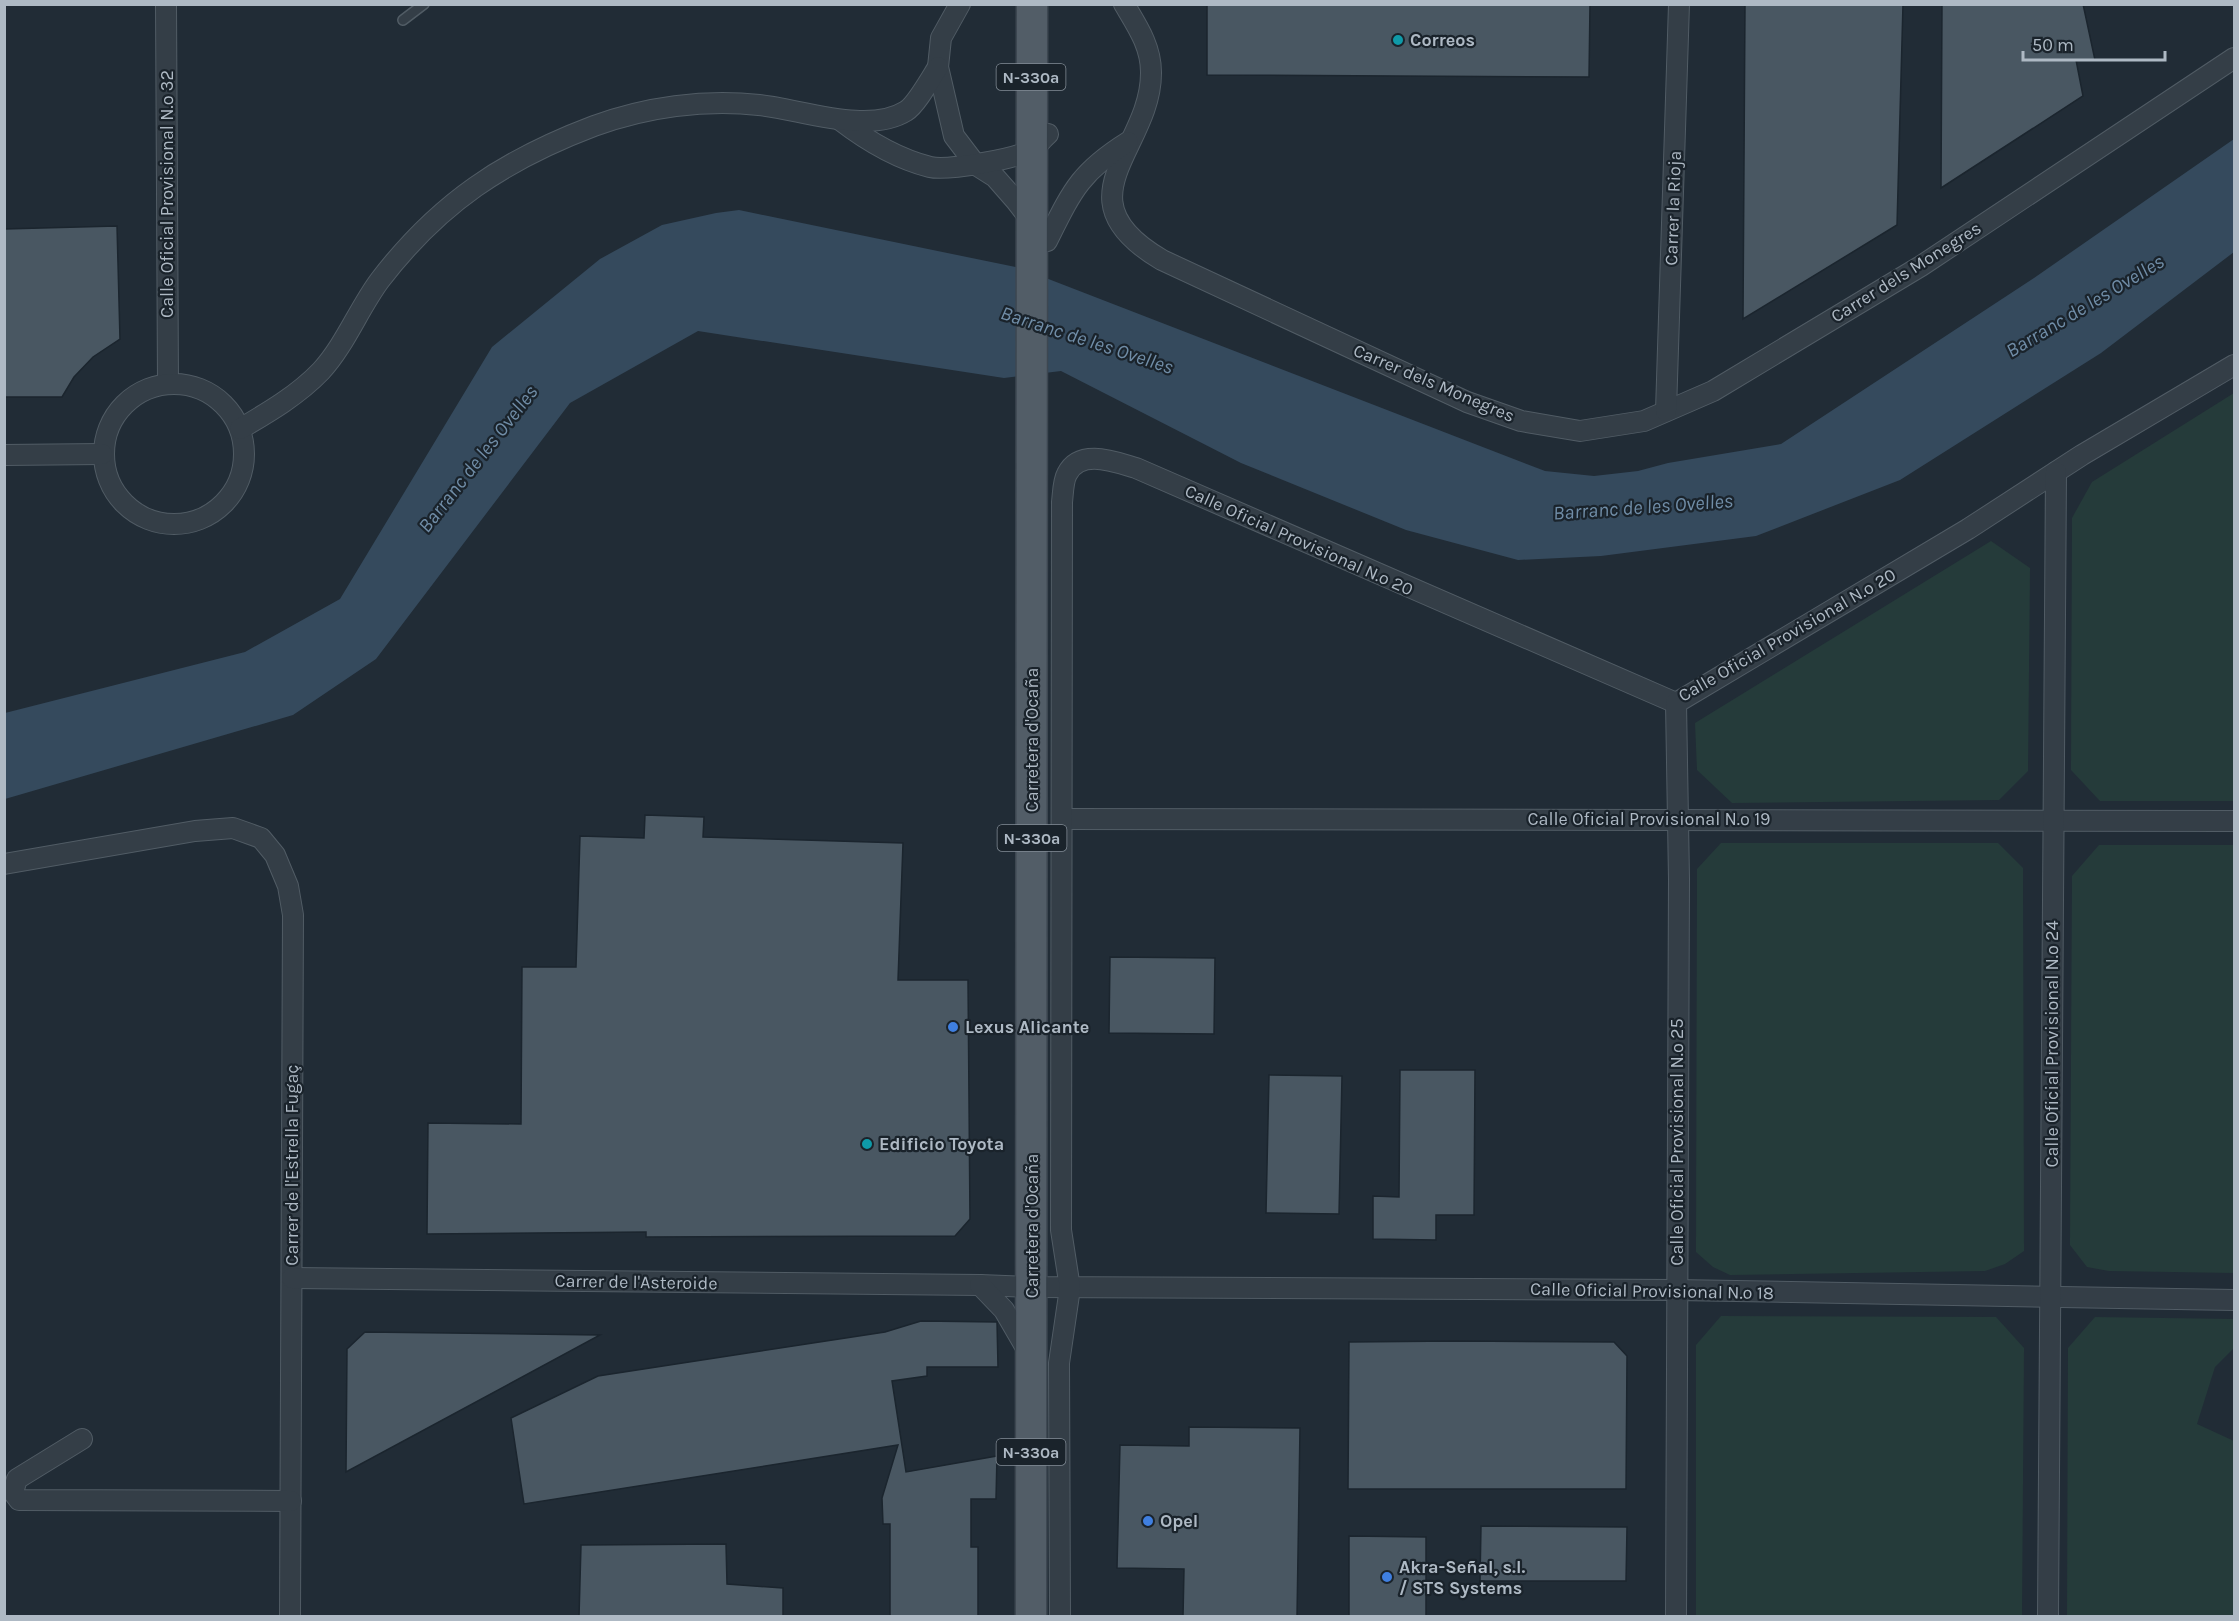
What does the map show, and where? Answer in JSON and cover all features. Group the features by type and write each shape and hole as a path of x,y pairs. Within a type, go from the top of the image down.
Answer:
{"main road":[{"name":"Carretera d'Ocaña","path":"1032,4 1039,142"},
{"name":"Carretera d'Ocaña","path":"1043,1617 1048,1288 1038,234 1039,142 1048,4"},
{"name":"Carretera d'Ocaña","path":"1031,1617 1032,1358 1048,1288"}],"street":[{"name":"Calle Oficial Provisional N.º 32","path":"166,4 168,382"},
{"path":"960,4 941,38 938,68 954,136 976,165 995,177 1038,234"},
{"name":"Carrer dels Monegres","path":"1124,4 1148,47 1152,72 1148,99 1139,126 1128,142 1112,183 1113,205 1123,227 1140,247 1162,260 1467,402 1521,421 1580,431 1644,421 1713,391 1921,266 2235,58"},
{"name":"Carrer la Rioja","path":"1666,411 1679,4"},
{"path":"240,429 291,398 322,369 379,281 408,247 455,200 518,158 624,116 694,103 759,105 840,120 873,121 907,111 938,68"},
{"path":"840,120 869,142 932,168 976,165 1039,142"},
{"name":"Carretera d'Ocaña","path":"1038,234 1098,161 1128,142"},
{"name":"Calle Oficial Provisional N.º 20","path":"1080,462 1097,458 1136,468 1676,703 1968,529 2056,472 2235,365"},
{"path":"168,382 198,387 224,403 240,429 245,459 236,489 216,512 188,524 157,524 129,510 110,487 102,454 110,421 134,394 168,382"},
{"path":"4,454 102,454"},
{"name":"Carretera d'Ocaña","path":"1060,1617 1059,1363 1048,1288 1061,1230 1064,819 1062,502 1067,474 1080,462"},
{"name":"Calle Oficial Provisional N.º 24","path":"2048,1617 2056,472"},
{"name":"Calle Oficial Provisional N.º 25","path":"1676,703 1678,820 1676,1617"},
{"name":"Calle Oficial Provisional N.º 19","path":"1064,819 2235,821"},
{"name":"Carrer de l'Estrella Fugaç","path":"4,864 195,831 233,828 261,838 275,855 288,886 293,915 290,1617"},
{"name":"Carrer de l'Asteroide","path":"292,1278 980,1285 1048,1288"},
{"path":"980,1285 1004,1310 1032,1358"},
{"name":"Calle Oficial Provisional N.º 18","path":"1048,1288 1676,1290 2235,1300"},
{"path":"82,1439 17,1479 13,1492 19,1500 291,1501"}],"lane":[{"path":"403,20 424,4"}],"green space":[{"path":"2234,393 2234,801 2100,801 2071,770 2072,518 2092,482"},
{"path":"1991,541 2030,568 2028,771 1999,800 1732,803 1697,770 1695,723"},
{"path":"1721,843 1998,843 2023,868 2024,1251 2005,1264 1985,1271 1730,1275 1713,1267 1696,1252 1697,869"},
{"path":"2099,845 2234,845 2234,1273 2109,1271 2087,1267 2070,1245 2072,876"},
{"path":"1721,1316 1996,1317 2024,1348 2022,1616 1696,1616 1696,1345"},
{"path":"2095,1317 2234,1319 2234,1348 2215,1367 2197,1424 2234,1441 2234,1616 2067,1616 2068,1348"}],"water":[{"name":"Barranc de les Ovelles","path":"2234,139 2234,252 2101,353 1900,480 1756,536 1601,556 1518,560 1406,530 1241,463 1061,371 1004,378 698,331 570,403 376,659 293,715 5,799 5,713 245,652 340,599 492,347 600,259 662,225 739,210 1020,268 1545,471 1594,476 1638,471 1668,463 1781,444 2034,278"}],"building":[{"name":"Correos","path":"1207,4 1590,4 1589,77 1207,75"},
{"path":"1745,4 1903,4 1897,225 1743,319"},
{"path":"1942,4 2083,4 2095,60 2076,60 2083,96 1941,188"},
{"path":"117,226 120,339 93,357 74,377 62,397 4,397 4,229"},
{"path":"645,815 704,817 703,837 903,843 898,980 968,980 970,1219 955,1236 646,1237 646,1232 427,1234 428,1123 521,1124 522,967 576,967 580,836 644,838"},
{"path":"1110,957 1215,958 1214,1034 1109,1033"},
{"path":"1400,1070 1475,1070 1474,1215 1436,1215 1436,1240 1373,1239 1373,1196 1399,1197"},
{"path":"1269,1075 1342,1076 1339,1214 1266,1213"},
{"path":"921,1321 997,1322 998,1367 927,1367 927,1376 892,1381 906,1472 997,1456 996,1499 971,1499 971,1547 978,1547 978,1617 890,1617 890,1524 883,1524 882,1498 898,1445 524,1504 511,1418 598,1376 885,1332"},
{"path":"365,1332 600,1335 346,1472 347,1349"},
{"path":"1349,1342 1614,1342 1627,1356 1626,1489 1348,1489"},
{"path":"1189,1427 1300,1428 1297,1617 1183,1617 1184,1569 1117,1568 1120,1445 1189,1446"},
{"path":"1481,1526 1627,1527 1626,1581 1480,1581"},
{"name":"Akra-Señal, s.l. / STS Systems","path":"1349,1536 1426,1537 1426,1617 1349,1617"},
{"path":"726,1544 727,1584 783,1588 783,1617 579,1617 581,1545"}],"place":[{"name":"Correos","path":"1398,40"},
{"name":"Lexus Alicante","path":"953,1027"},
{"name":"Edificio Toyota","path":"867,1144"},
{"name":"Opel","path":"1148,1521"},
{"name":"Akra-Señal, s.l. / STS Systems","path":"1387,1577"}]}
